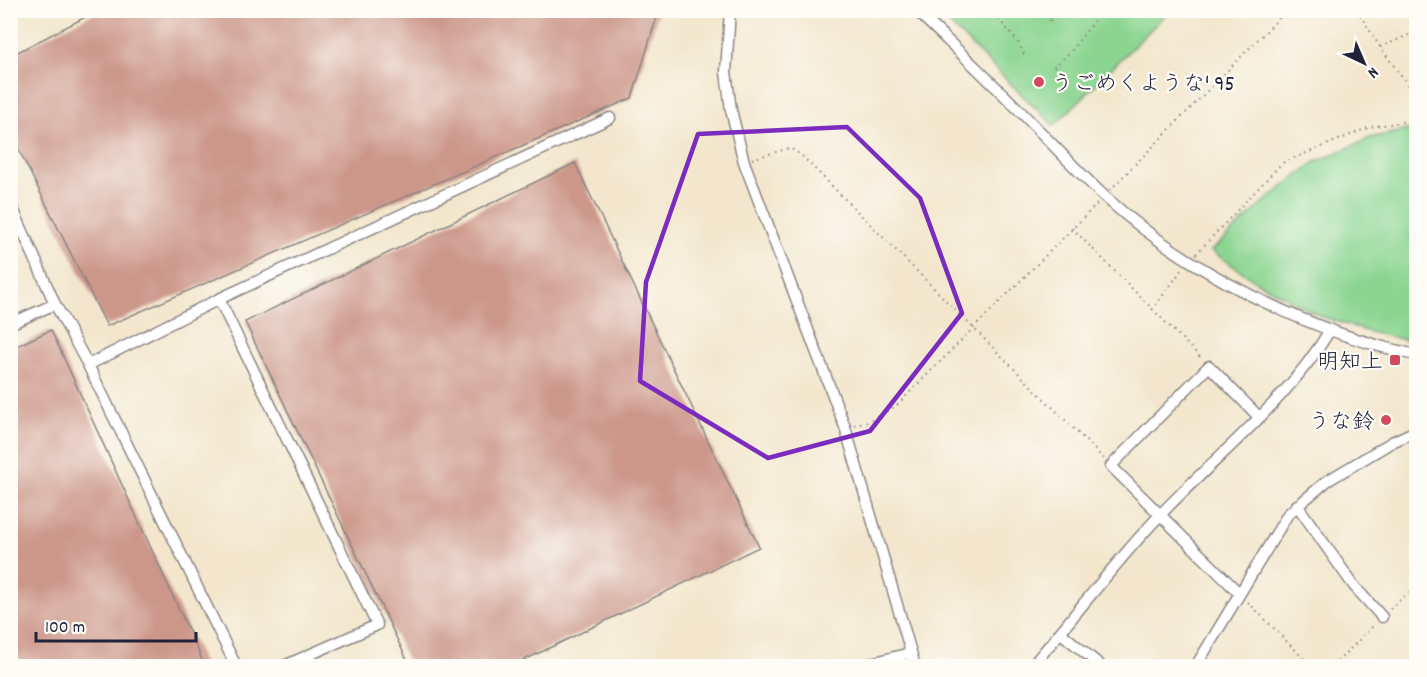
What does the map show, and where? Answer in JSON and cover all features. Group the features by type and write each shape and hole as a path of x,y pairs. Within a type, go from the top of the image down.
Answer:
{"street":[{"path":"730,10 726,72 731,110 744,162 845,427 915,666"},
{"path":"916,10 1104,196 1190,260 1271,305 1330,330 1416,355"},
{"path":"88,365 219,298 610,118"},
{"path":"10,202 55,304 88,365 236,666"},
{"path":"219,298 377,625 284,666"},
{"path":"10,324 55,304"},
{"path":"1032,666 1160,515 1296,381 1330,330"},
{"path":"1239,593 1111,466 1209,366 1259,417"},
{"path":"1196,666 1280,523 1297,505 1327,481 1392,442 1416,431"},
{"path":"1297,505 1354,585 1382,617"},
{"path":"1061,633 1101,666"},
{"path":"860,666 910,653"}],"path":[{"path":"991,10 1018,42 1025,57"},
{"path":"1044,10 1052,12 1065,10"},
{"path":"1054,67 1071,51 1101,10"},
{"path":"845,427 865,423 896,406 1287,10"},
{"path":"1357,10 1380,47 1416,95"},
{"path":"1050,21 1052,12"},
{"path":"1380,47 1416,32"},
{"path":"1152,310 1190,260 1282,163 1371,127 1416,120"},
{"path":"744,162 790,148 801,155 1111,466"},
{"path":"1072,228 1209,366"},
{"path":"1239,593 1311,666"}],"highlighted area":[{"path":"847,127 920,198 962,313 870,431 768,458 640,381 646,282 698,134"}],"green space":[{"path":"936,11 1169,11 1054,126"},
{"path":"1416,128 1416,342 1369,332 1320,316 1259,283 1211,251 1270,197 1314,163 1370,138"}],"building":[{"path":"99,10 659,10 632,98 107,326 10,132 10,56"},
{"path":"575,163 759,547 512,666 410,666 245,322"},
{"path":"51,330 205,666 10,666 10,349"}],"place":[{"name":"うごめくような' 95","path":"1039,82"},
{"name":"明知上","path":"1395,360"},
{"name":"うな鈴","path":"1386,420"}]}
